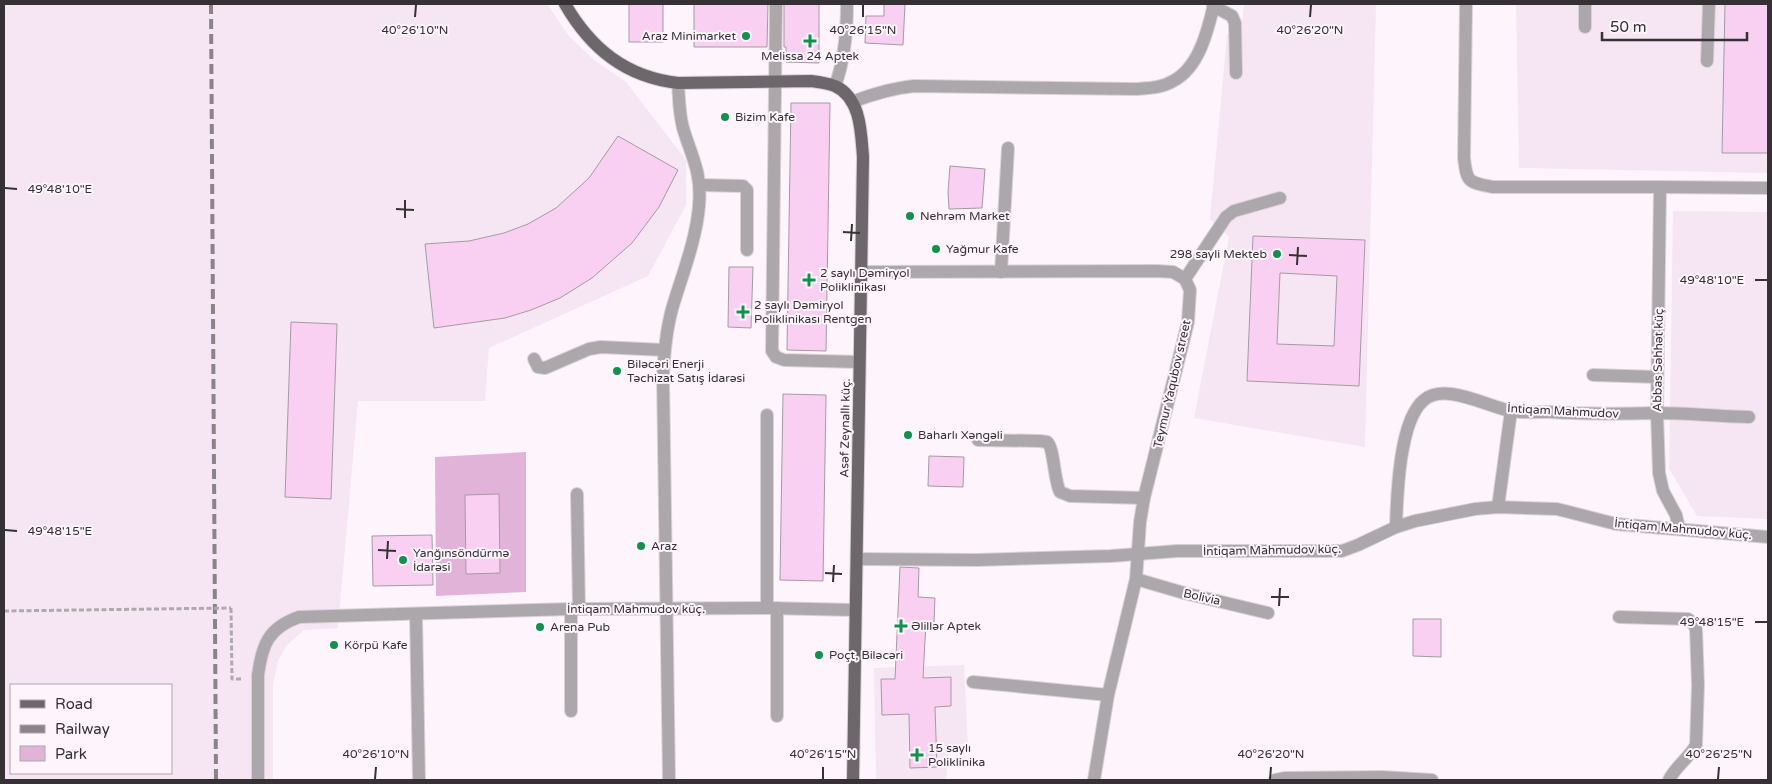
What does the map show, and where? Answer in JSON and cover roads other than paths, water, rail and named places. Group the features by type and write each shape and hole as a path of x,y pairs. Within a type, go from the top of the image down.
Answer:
{"main road":[{"path":"566,4 586,34 602,52 625,67 658,81 678,83 811,81 835,86"},
{"name":"Asəf Zeynallı küç.","path":"835,86 845,93 852,102 860,123 863,156 853,780"}],"street":[{"path":"776,4 772,351 776,357 784,360 859,362"},
{"path":"835,86 845,53 847,4"},
{"path":"1466,4 1464,158 1466,176 1473,183 1493,187 1660,186 1768,188"},
{"path":"1585,4 1585,27"},
{"path":"1707,61 1709,4"},
{"path":"852,102 876,92 915,86 1135,89 1164,85 1180,77 1193,62 1204,37 1214,5 1232,16 1235,23 1236,73"},
{"path":"669,780 664,350 672,311 696,225 700,185 694,156 683,128 679,109 678,83"},
{"path":"1002,272 1008,148"},
{"path":"700,185 743,186 747,190 747,250"},
{"name":"Abbas Səhhət küç","path":"1660,186 1657,377 1659,473 1663,490 1676,515 1679,529"},
{"path":"860,272 1157,271 1173,272 1185,279 1226,217 1234,211 1280,198"},
{"name":"Teymur Yaqubov street","path":"1094,780 1108,695 1136,579 1140,522 1144,498 1188,322 1190,290 1185,279"},
{"path":"534,359 538,367 544,368 589,349 601,347 664,350"},
{"path":"1593,374 1657,377"},
{"name":"İntiqam Mahmudov","path":"1396,527 1397,491 1402,452 1410,422 1418,405 1425,398 1442,394 1459,395 1511,411 1592,414 1657,413 1749,417"},
{"path":"1498,507 1511,411"},
{"path":"767,415 777,716"},
{"path":"978,440 1047,442 1052,447 1056,484 1060,492 1070,496 1144,498"},
{"path":"571,711 577,494"},
{"name":"İntiqam Mahmudov küç.","path":"856,559 977,560 1177,551 1342,550 1415,521 1475,508 1498,507 1557,509 1616,524 1768,538"},
{"name":"Bolivia","path":"1136,579 1184,593 1268,613"},
{"name":"İntiqam Mahmudov küç.","path":"258,780 258,676 264,646 273,632 285,622 299,617 575,609 772,608 855,610"},
{"path":"416,615 419,780"},
{"path":"1619,617 1688,619 1696,629 1698,685 1696,745 1674,771 1669,780"},
{"path":"973,682 1108,695"},
{"path":"1275,780 1285,778 1382,776 1432,780"}],"railway":[{"path":"211,4 216,780"}],"place":[{"name":"Araz Minimarket","path":"746,36"},
{"name":"Melissa 24 Aptek","path":"810,41"},
{"name":"Bizim Kafe","path":"725,117"},
{"name":"Nehrəm Market","path":"910,216"},
{"name":"Yağmur Kafe","path":"936,249"},
{"name":"298 sayli Mekteb","path":"1277,254"},
{"name":"2 saylı Dəmiryol Poliklinikası","path":"809,280"},
{"name":"2 saylı Dəmiryol Poliklinikası Rentgen","path":"743,312"},
{"name":"Biləcəri Enerji Təchizat Satış İdarəsi","path":"617,371"},
{"name":"Baharlı Xəngəli","path":"908,435"},
{"name":"Araz","path":"641,546"},
{"name":"Yanğınsöndürmə İdarəsi","path":"403,560"},
{"name":"Əlillər Aptek","path":"901,626"},
{"name":"Arena Pub","path":"540,627"},
{"name":"Körpü Kafe","path":"334,645"},
{"name":"Poçt, Biləcəri","path":"819,655"},
{"name":"15 saylı Poliklinika","path":"917,755"}]}
